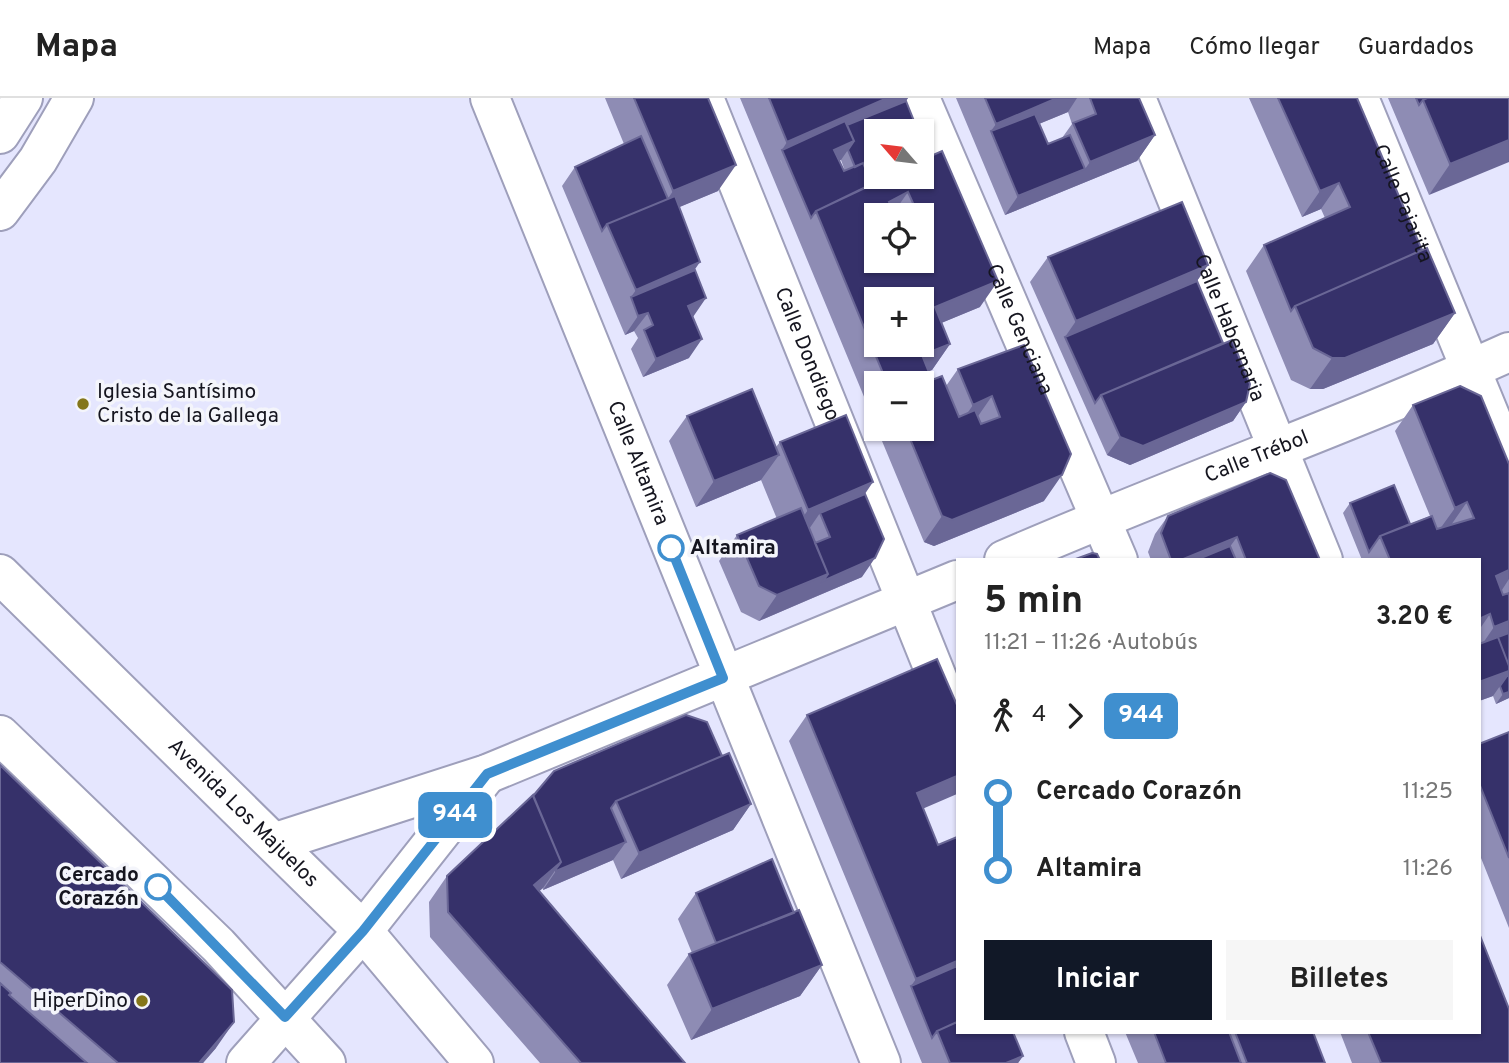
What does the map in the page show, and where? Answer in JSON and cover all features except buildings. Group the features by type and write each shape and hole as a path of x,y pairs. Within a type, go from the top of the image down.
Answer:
{"street":[{"path":"0,211 38,160 74,98"},
{"name":"Calle Altamira","path":"490,98 881,1063"},
{"name":"Calle Dondiego","path":"704,98 956,725"},
{"name":"Calle Genciana","path":"920,98 1117,558"},
{"name":"Calle Habernaria","path":"1136,98 1323,558"},
{"name":"Calle Pajarita","path":"1359,98 1509,462"},
{"name":"Calle Trébol","path":"1009,558 1101,518 1280,450 1509,352"},
{"name":"Avenida Los Majuelos","path":"0,574 363,931 474,1063"},
{"path":"275,842 487,774 956,580"},
{"path":"0,735 218,945 326,1063"},
{"path":"246,1063 363,931 487,774"},
{"path":"1085,1034 1096,1063"}],"bus line":[{"name":"944","path":"158,887 218,945 285,1017 363,931 487,774 723,678 671,548"}],"place":[{"name":"Iglesia Santísimo Cristo de la Gallega","path":"83,404"},
{"name":"Altamira","path":"671,548"},
{"name":"Cercado Corazón","path":"158,887"},
{"name":"HiperDino","path":"142,1001"}]}
